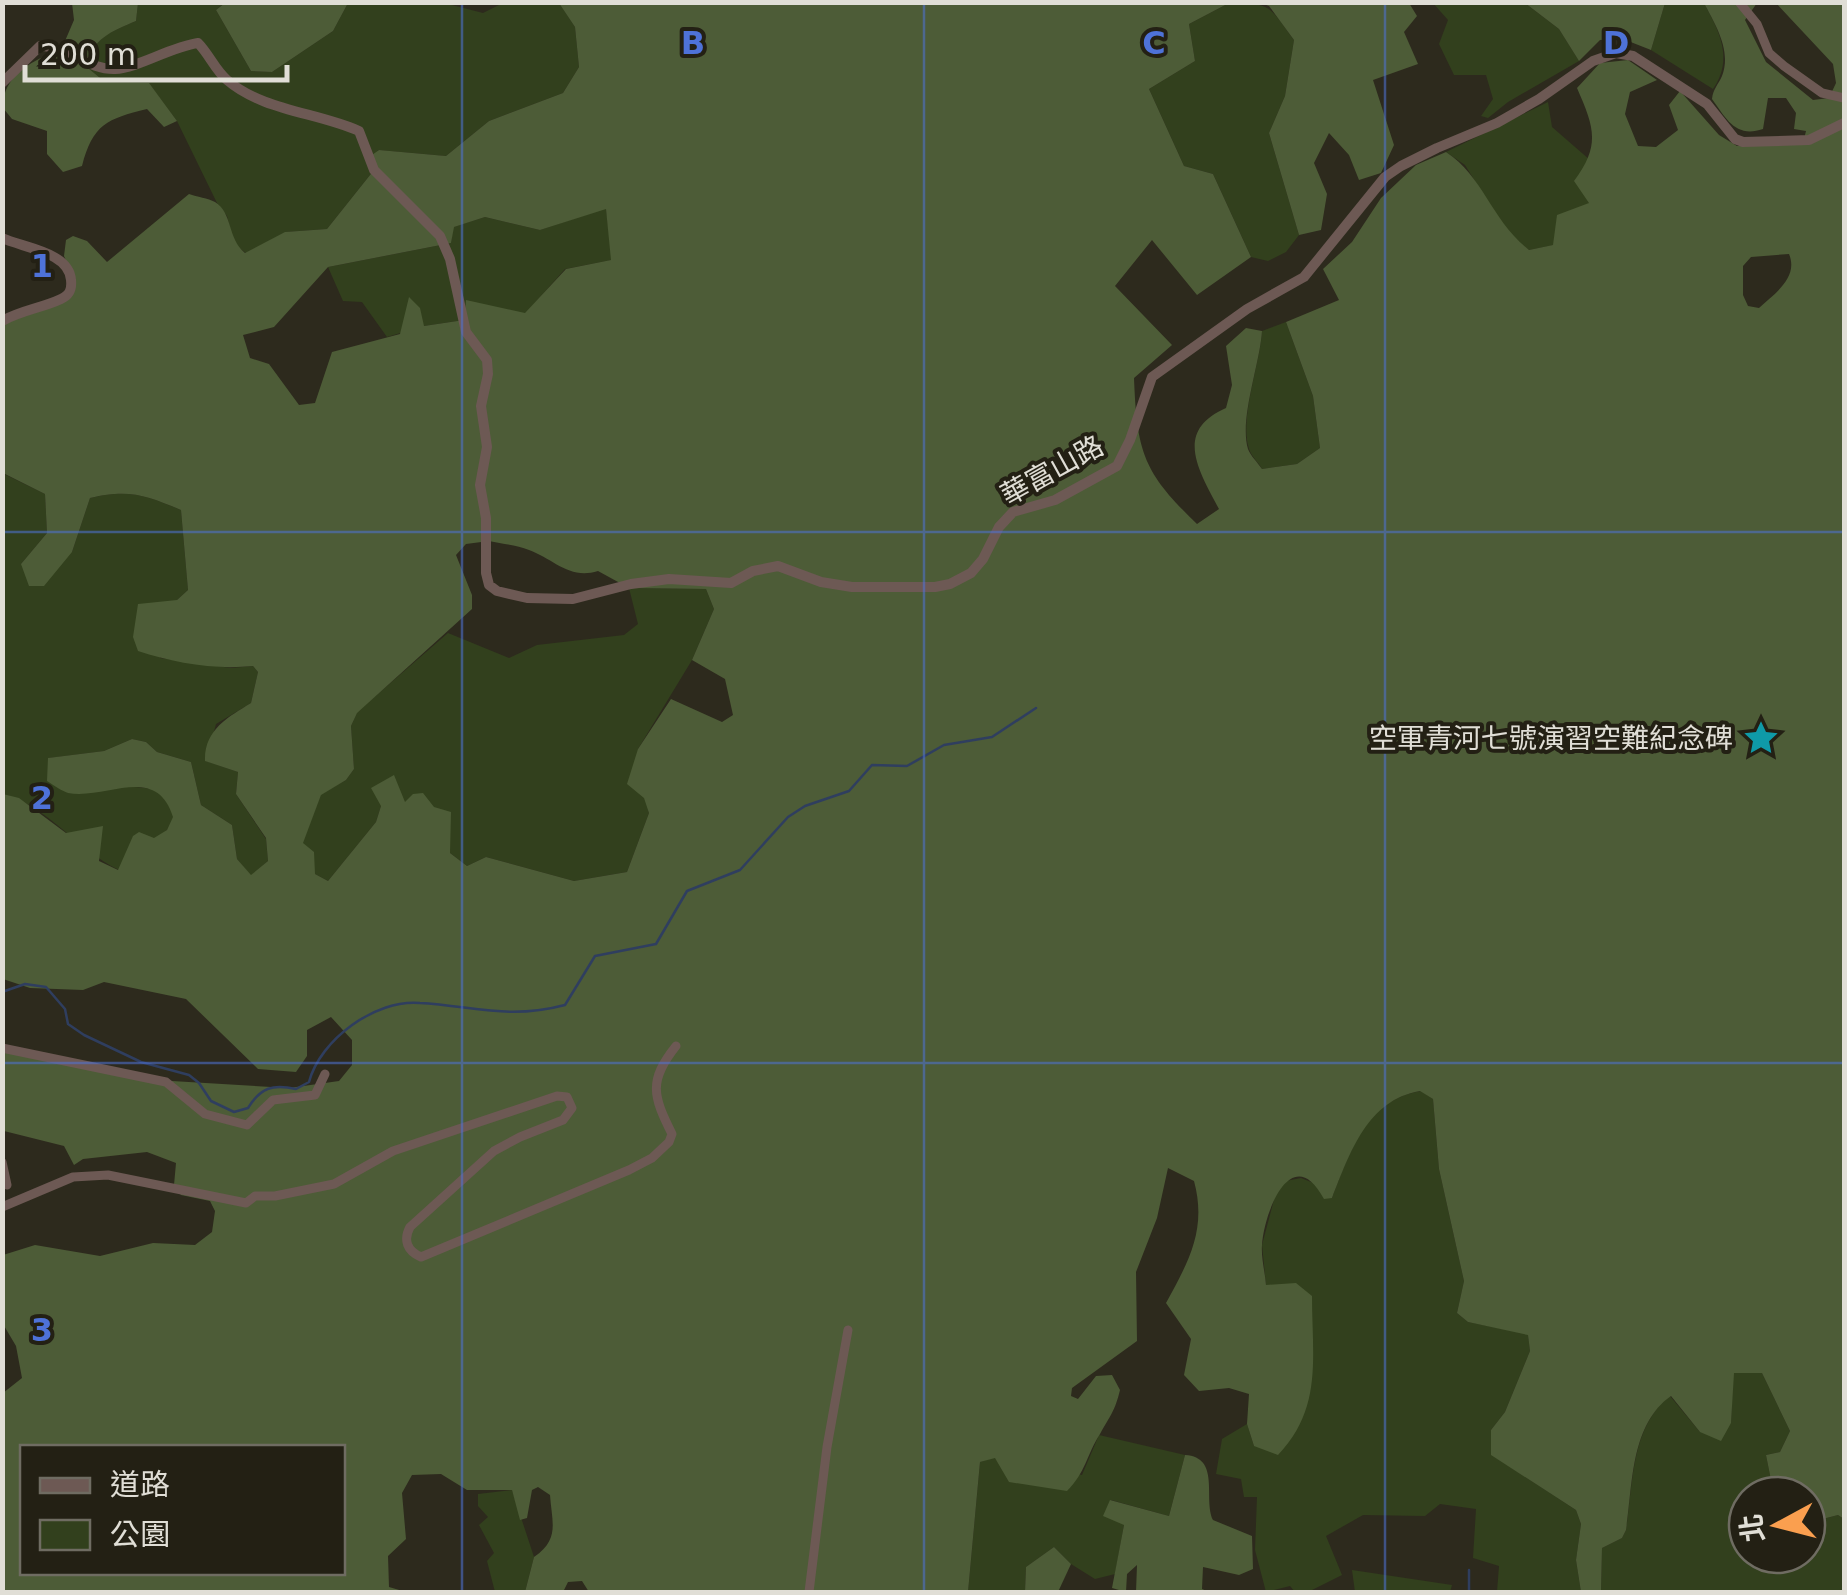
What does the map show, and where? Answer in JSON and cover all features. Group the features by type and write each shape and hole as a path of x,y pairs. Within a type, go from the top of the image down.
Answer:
{"street":[{"path":"1739,2 1758,24 1770,53 1784,66 1822,93 1844,98"},
{"name":"華富山路","path":"2,83 40,46 52,46 94,66 114,69 198,42 222,77 238,89 293,112 326,118 359,131 374,170 440,236 450,259 466,332 487,360 481,406 487,447 480,485 486,518 489,585 497,591 528,598 573,599 670,579 731,582 765,567 778,566 821,582 852,587 935,588 972,573 999,527 1014,512 1055,500 1117,466 1152,377 1247,309 1304,277 1385,178 1401,166 1539,99 1593,61 1616,53 1633,56 1707,104 1729,135 1743,142 1809,140 1844,123"},
{"path":"2,238 60,259 71,274 71,288 68,296 60,300 27,308 2,321"},
{"path":"2,1207 72,1177 108,1175 246,1203 255,1196 275,1196 334,1184 393,1151 557,1096 568,1097 572,1102 570,1115 494,1151 410,1227 405,1236 407,1244 412,1254 420,1257 652,1158 672,1134 658,1106 655,1088 676,1046"},
{"path":"2,1048 166,1082 205,1114 247,1124 273,1100 315,1096 325,1074"},
{"path":"2,1162 7,1185"},
{"path":"810,1592 827,1447 848,1330"}],"green space":[{"path":"225,2 348,3 333,31 272,72 251,71 216,10"},
{"path":"559,2 575,27 579,67 563,93 489,121 446,156 378,150 374,170 327,229 286,232 246,253 234,244 227,216 177,121 149,84 105,82 88,68 97,43 136,21 138,3 225,3 216,10 251,71 272,72 333,31 348,3 444,3 483,13 503,3"},
{"path":"72,3 138,3 136,21 98,43 88,68 105,82 149,83 177,121 164,127 147,109 112,120 91,141 82,166 63,172 47,154 47,131 12,119 3,108 4,96 14,77 31,63 62,48 74,20"},
{"path":"559,3 1229,3 1189,24 1195,61 1149,89 1184,166 1213,174 1251,257 1197,295 1152,240 1115,286 1172,345 1134,378 1138,425 1154,474 1197,524 1219,509 1198,466 1195,440 1210,417 1226,408 1232,385 1226,346 1246,328 1262,331 1246,437 1249,451 1262,469 1297,464 1320,448 1313,396 1286,322 1339,300 1323,269 1352,242 1381,198 1416,165 1446,152 1470,174 1505,226 1529,250 1553,245 1557,215 1589,203 1574,181 1588,157 1592,136 1577,88 1600,63 1628,60 1657,80 1630,92 1625,114 1638,146 1656,147 1678,130 1669,105 1680,91 1719,135 1737,146 1803,143 1806,131 1794,129 1796,113 1786,98 1768,98 1763,129 1754,131 1739,129 1717,107 1712,99 1725,57 1721,38 1704,3 1757,3 1745,20 1766,62 1813,100 1829,98 1836,83 1833,64 1776,3 1844,3 1844,1519 1838,1515 1827,1518 1827,1475 1770,1475 1766,1455 1780,1452 1790,1431 1762,1373 1734,1373 1731,1423 1721,1441 1700,1432 1671,1396 1658,1408 1636,1457 1626,1530 1622,1538 1602,1548 1601,1592 1581,1592 1576,1560 1581,1524 1576,1510 1491,1455 1491,1430 1505,1412 1530,1351 1528,1335 1468,1322 1457,1313 1464,1281 1439,1169 1433,1099 1420,1091 1386,1105 1374,1117 1354,1147 1332,1198 1324,1199 1312,1183 1301,1177 1291,1179 1274,1200 1262,1250 1266,1285 1296,1283 1312,1296 1309,1400 1292,1437 1278,1455 1254,1446 1247,1424 1249,1394 1229,1388 1199,1391 1184,1375 1191,1339 1166,1303 1194,1244 1197,1198 1194,1181 1168,1168 1157,1218 1136,1272 1137,1341 1072,1388 1071,1396 1078,1399 1096,1376 1112,1375 1120,1390 1114,1408 1067,1491 1009,1482 995,1458 980,1462 968,1592 589,1592 582,1581 568,1582 563,1592 525,1592 534,1557 551,1537 550,1495 538,1487 532,1490 527,1518 520,1520 512,1490 467,1490 441,1474 412,1475 402,1493 406,1539 388,1556 389,1587 406,1592 3,1592 3,1393 22,1378 16,1346 3,1324 3,1255 35,1245 100,1256 153,1243 195,1245 212,1232 215,1211 210,1201 181,1195 174,1185 176,1163 147,1152 83,1159 74,1165 64,1146 4,1131 3,1045 155,1080 289,1088 339,1081 352,1065 352,1040 331,1017 307,1030 307,1056 296,1072 258,1069 186,999 104,982 83,990 30,988 3,979 3,794 19,798 66,833 103,826 99,861 118,870 133,836 139,832 154,838 167,830 173,817 155,791 143,788 66,792 47,781 48,758 104,751 132,739 146,742 157,752 191,762 201,805 232,825 237,859 251,875 268,861 266,838 236,794 238,772 205,761 213,733 251,703 258,672 253,666 209,666 152,655 138,651 133,637 138,604 177,600 188,590 181,510 137,495 90,498 72,552 44,586 29,586 21,564 47,533 45,494 3,473 3,323 12,316 53,306 70,294 76,283 64,256 66,240 73,236 87,241 107,262 189,194 221,207 245,253 285,232 327,229 374,170 372,155 379,150 446,156 489,121 563,93 579,67 575,27","holes":["606,209 611,260 566,269 525,313 466,300 464,320 424,326 420,308 409,297 400,334 332,352 315,403 299,405 269,364 250,358 243,335 274,327 328,267 451,243 454,227 485,217 540,230","1789,254 1791,263 1783,285 1759,308 1748,306 1743,295 1743,266 1751,257","489,541 520,547 570,571 598,571 629,588 706,589 714,609 692,660 725,679 733,715 722,722 671,699 638,749 627,784 644,798 649,813 627,872 574,881 486,857 467,866 450,853 451,812 434,807 423,793 413,794 405,802 394,775 371,788 381,806 376,822 328,881 315,874 314,852 303,843 321,795 346,780 354,769 351,726 357,713 472,609 472,595 456,555 466,544"]},
{"path":"1229,3 1268,9 1294,40 1285,96 1269,133 1299,235 1286,252 1268,261 1251,257 1213,174 1184,166 1149,89 1195,61 1189,24"},
{"path":"1261,3 1409,3 1417,16 1404,32 1418,64 1373,80 1394,145 1381,173 1359,180 1349,155 1329,133 1314,163 1327,194 1321,230 1299,235 1269,133 1285,96 1294,40 1269,6"},
{"path":"1433,3 1525,3 1559,29 1579,61 1488,118 1481,116 1493,99 1486,75 1454,75 1439,44 1448,20"},
{"path":"1525,3 1665,3 1651,50 1623,39 1600,40 1579,61 1559,29"},
{"path":"1665,3 1704,3 1722,45 1723,67 1713,89 1651,50"},
{"path":"1548,102 1552,127 1590,160 1589,203 1554,245 1529,250 1507,233 1465,165 1446,152"},
{"path":"606,208 612,260 565,269 525,314 466,301 464,320 387,337 362,302 343,301 328,267 451,243 453,227 485,217 540,230"},
{"path":"1286,322 1313,396 1320,448 1297,464 1262,469 1249,449 1248,408 1262,331"},
{"path":"2,473 45,494 47,533 21,564 72,552 90,498 137,495 181,510 188,590 177,600 160,658 231,668 253,666 258,672 251,703 216,724 206,761 238,772 236,794 266,839 268,861 251,876 237,859 232,825 201,805 191,762 157,752 146,742 132,739 104,751 49,758 68,793 138,787 156,791 168,802 174,817 167,830 119,870 34,808 3,794"},
{"path":"629,588 706,589 714,609 692,660 638,749 649,813 627,872 574,881 486,857 467,866 450,853 406,803 381,806 376,822 328,881 315,874 302,844 321,794 346,780 354,769 351,726 357,712 448,633 509,658 537,645 624,635 638,624"},
{"path":"1421,1091 1433,1099 1439,1169 1464,1281 1457,1313 1468,1322 1528,1334 1530,1351 1505,1412 1491,1430 1492,1455 1576,1510 1581,1524 1576,1560 1581,1592 1497,1592 1499,1566 1473,1558 1476,1509 1440,1504 1425,1516 1363,1515 1326,1536 1342,1575 1308,1592 1295,1592 1290,1586 1266,1592 1255,1550 1257,1497 1244,1497 1241,1479 1216,1474 1222,1439 1247,1424 1254,1446 1266,1285 1262,1245 1276,1192 1286,1181 1301,1178 1316,1184 1332,1198 1353,1146 1373,1117 1402,1096"},
{"path":"1733,1373 1762,1373 1790,1431 1780,1452 1766,1455 1770,1475 1727,1475 1727,1575 1827,1575 1827,1518 1838,1515 1844,1519 1844,1592 1601,1592 1602,1548 1622,1538 1626,1530 1636,1457 1657,1408 1670,1396 1700,1432 1731,1423"},
{"path":"1099,1435 1185,1455 1169,1516 1111,1500 1124,1525 1115,1574 1095,1579 1054,1547 1026,1567 1025,1592 968,1592 980,1462 995,1457 1082,1475"},
{"path":"1185,1455 1203,1463 1207,1471 1213,1520 1252,1536 1253,1569 1239,1575 1203,1567 1202,1589 1209,1592 1136,1592 1137,1565 1127,1574 1126,1592 1112,1588 1124,1525 1103,1516 1110,1500 1169,1516"},
{"path":"512,1490 534,1557 525,1592 495,1592 487,1561 494,1553 479,1525 488,1517 478,1506 478,1494"},
{"path":"1054,1547 1071,1564 1058,1592 1025,1592 1026,1567"},
{"path":"1352,1570 1452,1585 1450,1592 1355,1592"}],"waterway":[{"path":"2,992 25,984 46,987 65,1009 68,1024 84,1035 141,1062 189,1075 211,1101 234,1112 248,1108 268,1089 296,1089 309,1082 315,1066 337,1037 385,1008 420,1003 508,1012 565,1005 595,956 656,944 687,891 740,870 788,817 805,806 849,791 872,765 907,766 944,745 992,737 1036,708"},
{"path":"1469,1570 1469,1592"}],"place":[{"name":"空軍青河七號演習空難紀念碑","path":"1761,738"}]}
